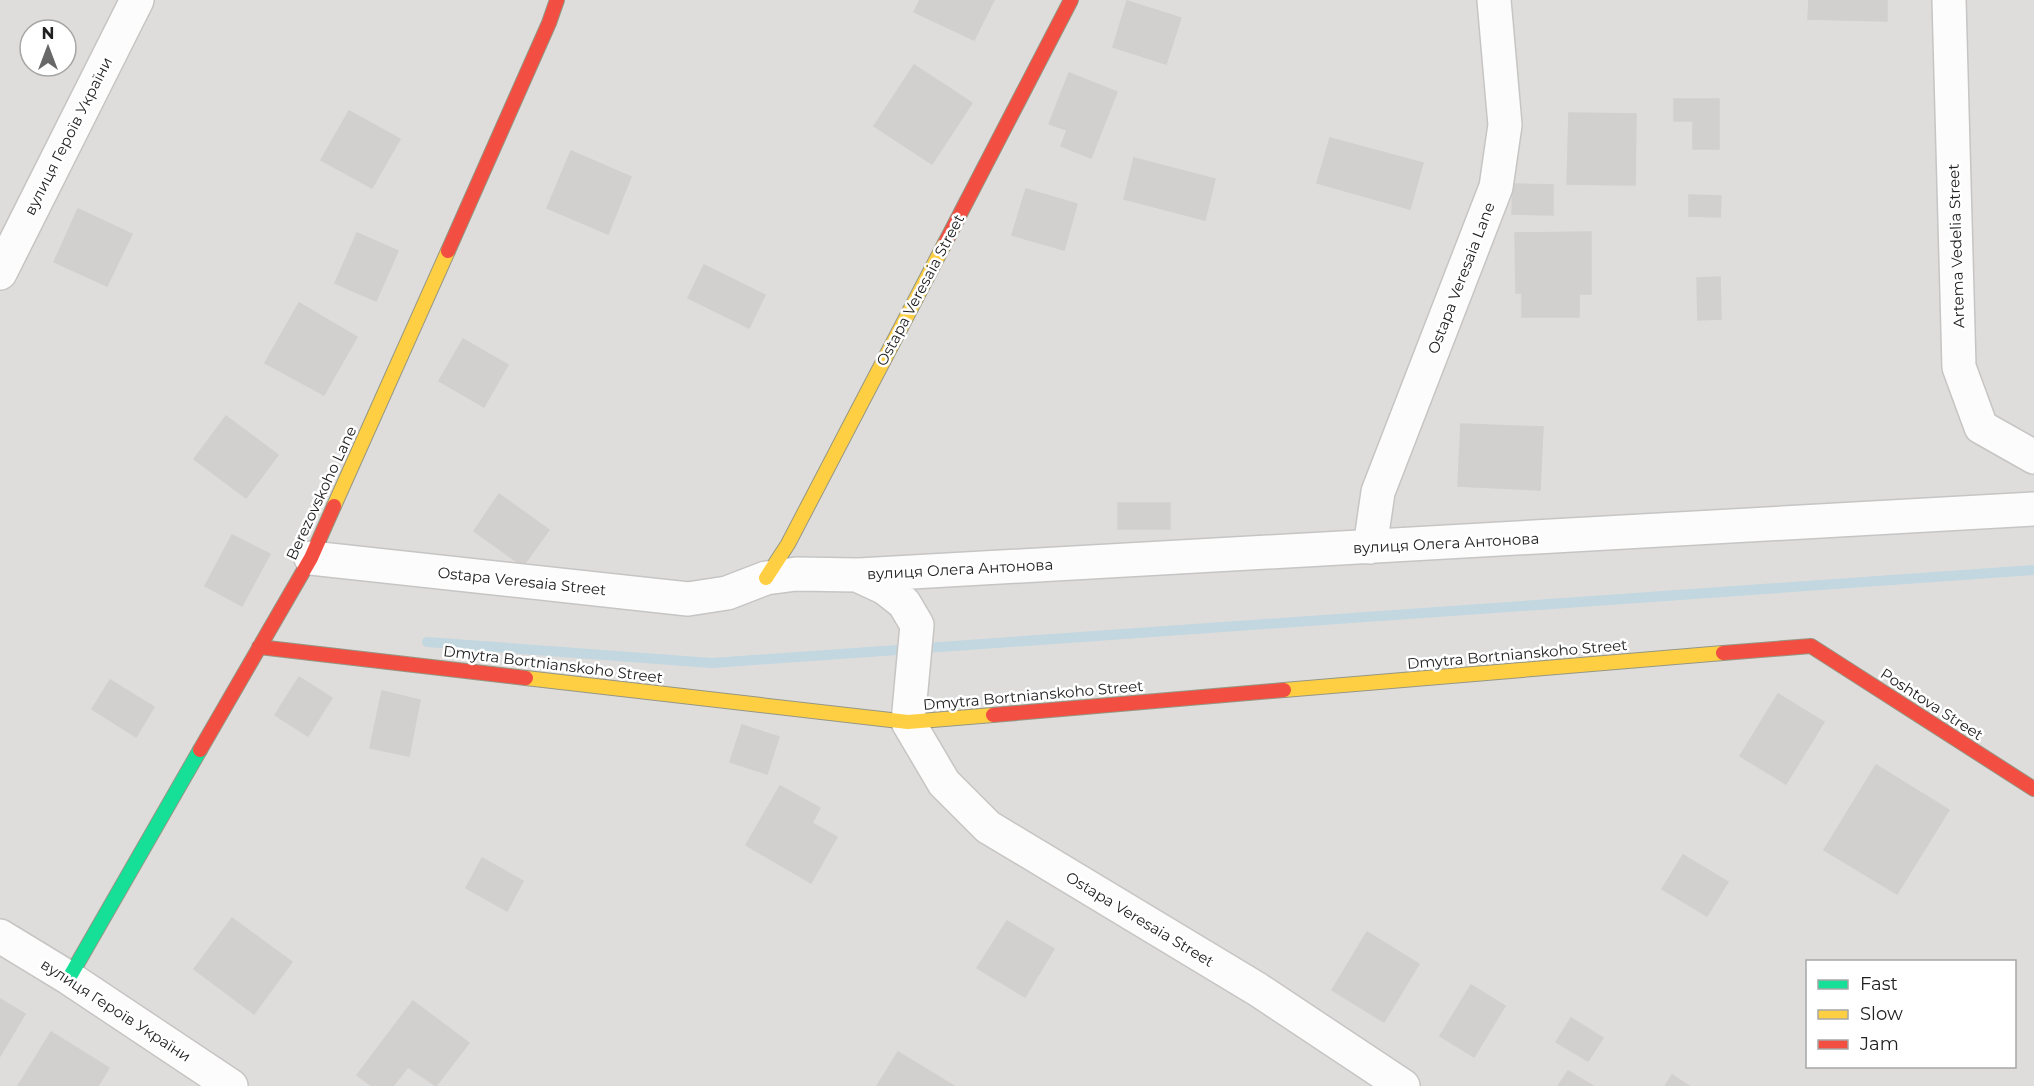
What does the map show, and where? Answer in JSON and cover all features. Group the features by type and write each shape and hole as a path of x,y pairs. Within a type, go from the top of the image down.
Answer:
{"street":[{"name":"вулиця Героїв України","path":"0,273 137,0"},
{"name":"Berezovskoho Lane","path":"69,978 311,558 540,45 557,0"},
{"name":"Ostapa Veresaia Street","path":"766,578 788,544 1071,0"},
{"name":"Ostapa Veresaia Lane","path":"1370,547 1378,492 1497,187 1505,125 1494,0"},
{"name":"Artema Vedelia Street","path":"1949,0 1959,367 1981,427 2034,457"},
{"name":"вулиця Олега Антонова","path":"857,575 2034,509"},
{"name":"Ostapa Veresaia Street","path":"311,558 688,599 727,593 766,578 796,574 857,575 885,588 904,603 918,625 908,722 944,783 988,827 1257,989 1403,1086"},
{"name":"Dmytra Bortnianskoho Street","path":"260,647 908,722 1811,646"},
{"name":"Poshtova Street","path":"1811,646 2034,789"},
{"name":"вулиця Героїв України","path":"0,936 69,978 231,1086"}],"shaded area":[{"path":"0,0 2034,0 2034,1086 0,1086"}],"building":[{"path":"920,0 994,0 974,40 914,12"},
{"path":"1809,0 1887,0 1887,21 1808,19"},
{"path":"1127,1 1181,18 1166,64 1113,47"},
{"path":"914,65 972,103 932,164 874,126"},
{"path":"1069,73 1117,92 1091,158 1061,146 1067,130 1049,124"},
{"path":"1674,99 1719,99 1719,149 1693,149 1693,121 1674,121"},
{"path":"349,111 400,139 372,188 321,160"},
{"path":"1569,113 1636,114 1635,185 1567,184"},
{"path":"1330,138 1423,163 1410,209 1317,183"},
{"path":"571,151 631,177 608,234 547,208"},
{"path":"1134,158 1215,179 1205,220 1124,199"},
{"path":"1513,184 1553,185 1553,215 1512,214"},
{"path":"1026,189 1077,204 1064,250 1012,235"},
{"path":"1689,195 1721,196 1720,217 1689,216"},
{"path":"78,209 132,234 107,286 54,262"},
{"path":"1591,232 1591,294 1579,294 1579,317 1522,317 1522,293 1516,293 1515,233"},
{"path":"357,233 398,251 376,301 335,283"},
{"path":"704,265 765,295 749,328 688,298"},
{"path":"1720,277 1721,319 1698,320 1697,278"},
{"path":"299,303 357,337 324,395 265,363"},
{"path":"463,339 508,365 484,407 439,381"},
{"path":"226,416 278,455 246,498 194,459"},
{"path":"1461,424 1543,427 1540,490 1458,486"},
{"path":"499,494 549,530 523,566 474,531"},
{"path":"1118,503 1170,503 1170,529 1118,529"},
{"path":"232,535 270,554 242,606 205,586"},
{"path":"299,677 332,698 308,736 275,715"},
{"path":"110,680 154,707 136,737 92,709"},
{"path":"382,691 420,700 409,756 370,748"},
{"path":"1778,694 1824,722 1786,784 1740,756"},
{"path":"742,725 779,737 767,774 730,762"},
{"path":"1876,765 1949,810 1897,894 1824,850"},
{"path":"780,786 820,808 812,823 837,837 811,883 746,845"},
{"path":"1683,855 1728,882 1707,916 1662,889"},
{"path":"482,858 523,881 507,911 466,888"},
{"path":"232,918 292,962 254,1014 194,969"},
{"path":"1007,921 1054,949 1025,997 977,968"},
{"path":"1367,932 1419,964 1384,1022 1332,990"},
{"path":"1471,985 1505,1006 1474,1057 1440,1036"},
{"path":"0,999 25,1014 0,1056"},
{"path":"413,1001 469,1043 436,1086 408,1067 393,1086 372,1086 357,1075"},
{"path":"1571,1018 1603,1038 1588,1061 1556,1042"},
{"path":"51,1032 109,1068 98,1086 18,1086"},
{"path":"898,1052 954,1086 877,1086"},
{"path":"1568,1071 1593,1086 1558,1086"},
{"path":"1672,1075 1689,1086 1665,1086"}],"waterway":[{"path":"427,642 712,663 2034,570"}],"traffic: fast":[{"path":"69,978 200,750"}],"traffic: slow":[{"path":"766,578 788,544 945,243"},
{"path":"334,506 448,251"},
{"path":"1284,690 1723,653"},
{"path":"526,678 908,722 993,715"}],"traffic: jam":[{"path":"448,251 549,23 557,0"},
{"path":"945,243 1071,0"},
{"path":"200,750 311,558 334,506"},
{"path":"1723,653 1811,646 2034,789"},
{"path":"259,647 526,678"},
{"path":"993,715 1284,690"}]}
